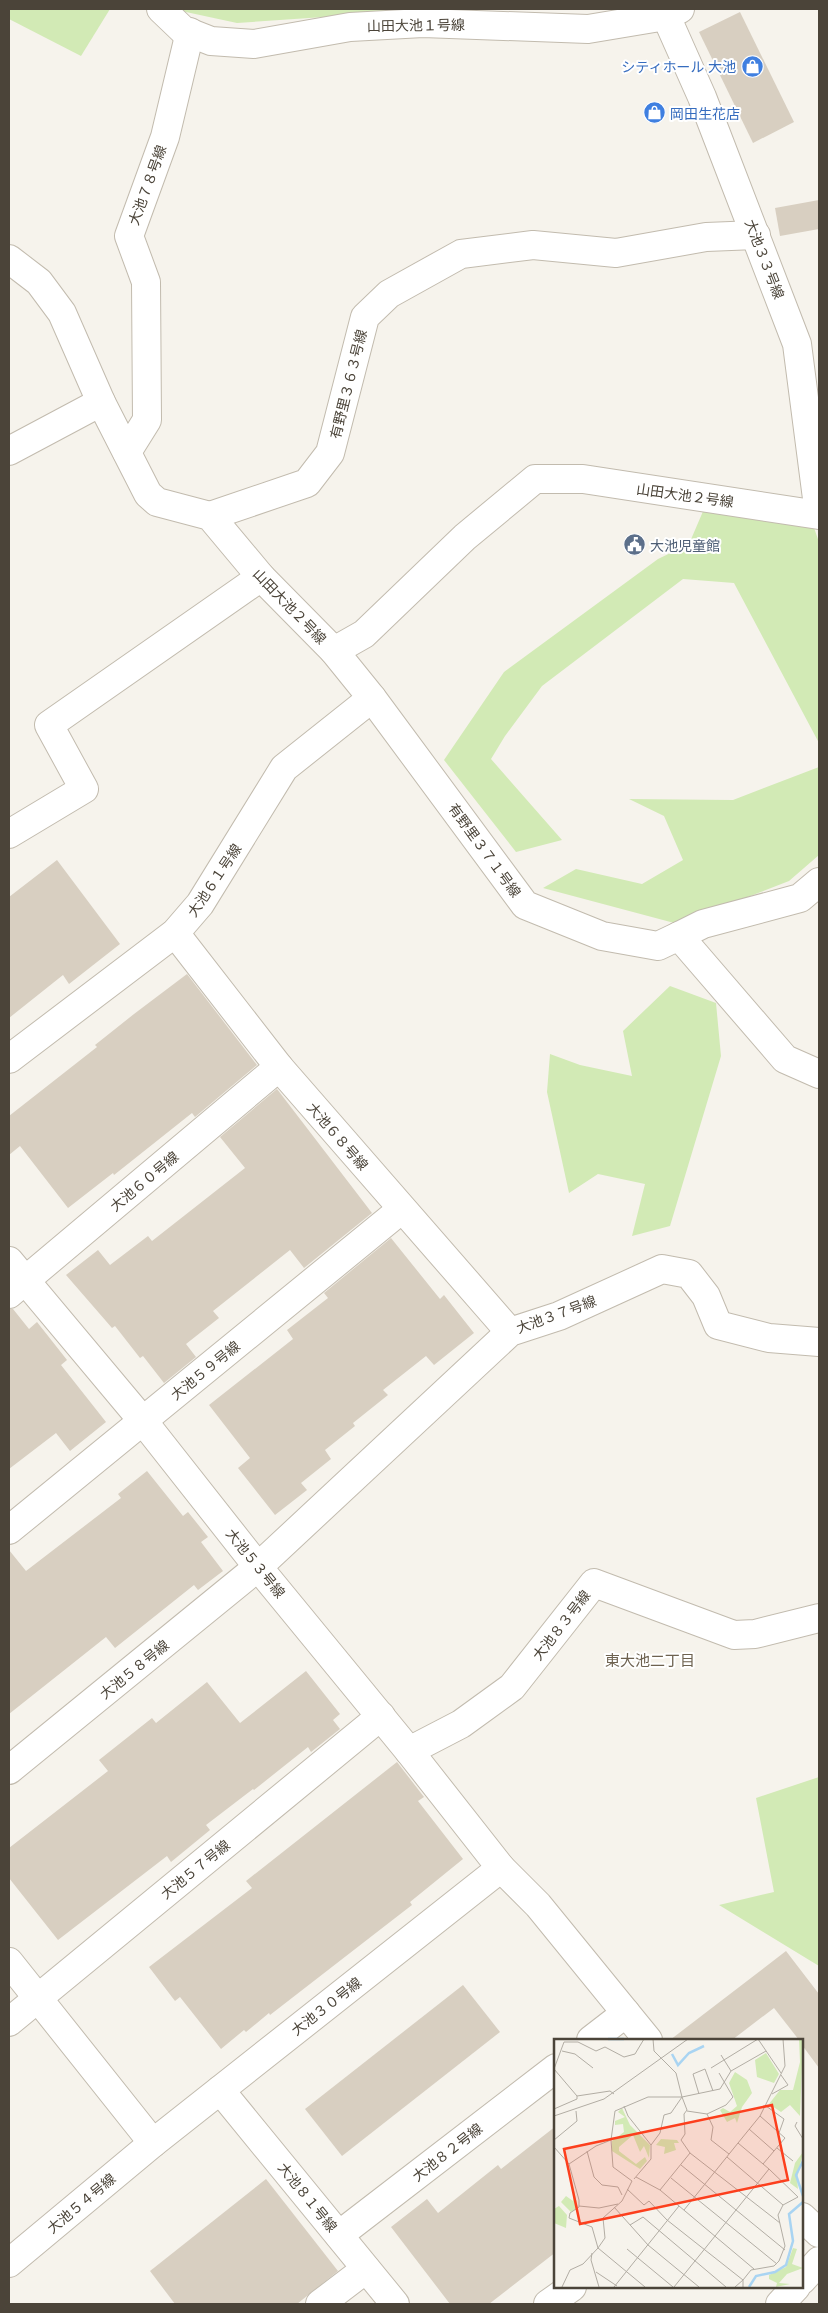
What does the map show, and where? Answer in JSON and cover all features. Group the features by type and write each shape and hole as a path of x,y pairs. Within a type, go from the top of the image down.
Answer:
{"street":[{"name":"山田大池１号線","path":"160,9 183,30 211,41 254,44 350,26 423,23 588,29 673,12"},
{"name":"大池３３号線","path":"673,12 702,97 796,344 819,515"},
{"name":"大池７８号線","path":"127,452 146,420 146,282 129,236 165,137 190,32"},
{"name":"有野里３６３号線","path":"210,516 307,483 330,453 365,317 389,294 461,254 533,244 616,253 706,236 756,235"},
{"path":"9,259 39,282 62,312 101,402 148,494 157,502 210,516"},
{"path":"9,451 101,402"},
{"name":"山田大池２号線","path":"210,516 262,577 334,651 364,634 465,537 535,479 582,480 819,515"},
{"path":"9,834 84,789 49,725 262,577"},
{"name":"有野里３７１号線","path":"334,651 372,698 525,905 602,936 658,946 703,924 800,898 819,882"},
{"name":"大池６１号線","path":"9,1059 176,933 200,904 284,768 372,698"},
{"name":"大池６８号線","path":"176,933 279,1067 510,1332"},
{"path":"679,936 786,1059 819,1074"},
{"name":"大池６０号線","path":"14,1278 279,1067"},
{"name":"大池５９号線","path":"9,1530 402,1209"},
{"name":"大池３７号線","path":"258,1568 510,1332 559,1316 662,1270 689,1274 706,1296 718,1325 769,1338 819,1342"},
{"name":"大池５３号線","path":"14,1278 143,1421 258,1568 410,1751 501,1868"},
{"name":"大池５８号線","path":"9,1770 258,1568"},
{"name":"大池８３号線","path":"410,1751 461,1724 512,1687 594,1583 734,1634 755,1634 819,1618"},
{"name":"大池５７号線","path":"9,2022 381,1716"},
{"path":"501,1868 538,1905 647,2039"},
{"name":"大池３０号線","path":"153,2142 501,1868"},
{"path":"9,1962 153,2142"},
{"path":"592,2039 626,2013"},
{"name":"大池８２号線","path":"339,2235 554,2070"},
{"name":"大池８１号線","path":"220,2090 395,2304"},
{"name":"大池５４号線","path":"9,2263 153,2142"},
{"path":"803,2218 819,2233"},
{"path":"803,2279 819,2261"},
{"path":"320,2304 366,2268"},
{"path":"548,2304 571,2288"},
{"path":"780,2304 795,2288"}],"green space":[{"path":"9,9 110,9 81,56 9,19"},
{"path":"172,9 411,9 412,11 237,23"},
{"path":"704,509 813,525 819,542 819,743 734,583 683,579 542,686 505,736 491,759 562,840 516,852 444,760 504,672 658,559 689,544"},
{"path":"819,767 819,855 789,881 678,924 543,888 576,869 642,884 683,860 664,816 629,799 733,800"},
{"path":"670,986 716,1003 721,1056 670,1226 632,1236 645,1184 598,1174 569,1193 547,1092 550,1054 580,1065 632,1076 623,1031"},
{"path":"819,1777 819,1966 719,1905 774,1892 756,1798"}],"building":[{"path":"740,12 794,122 753,143 699,32"},
{"path":"819,200 819,229 780,236 775,208"},
{"path":"57,860 120,944 69,984 63,975 9,1018 9,897"},
{"path":"187,974 257,1065 195,1117 192,1113 114,1175 113,1173 68,1208 20,1146 9,1155 9,1116 97,1047 95,1045"},
{"path":"277,1089 372,1213 304,1268 290,1250 213,1311 219,1318 186,1344 196,1357 164,1383 143,1356 140,1358 115,1326 112,1328 66,1275 98,1250 110,1265 148,1236 152,1241 245,1168 220,1137"},
{"path":"391,1238 440,1299 444,1295 474,1333 434,1365 426,1356 383,1390 388,1395 353,1423 355,1426 325,1450 331,1459 301,1483 307,1490 275,1515 238,1468 250,1458 209,1405 293,1339 287,1330 328,1298 324,1293"},
{"path":"9,1309 13,1309 29,1329 37,1322 67,1360 61,1365 106,1422 70,1451 56,1433 9,1469"},
{"path":"147,1471 183,1516 188,1512 208,1537 201,1542 223,1571 198,1590 194,1585 115,1648 106,1637 9,1714 9,1550 26,1571 121,1498 118,1494"},
{"path":"306,1671 340,1714 333,1720 340,1729 311,1752 308,1747 206,1825 210,1830 171,1862 167,1856 58,1940 9,1878 9,1848 108,1771 99,1760 152,1718 156,1723 207,1682 240,1723"},
{"path":"397,1762 424,1797 418,1801 463,1859 410,1902 412,1905 270,2015 269,2013 246,2032 244,2030 221,2049 180,1997 175,2001 149,1967 252,1888 246,1881"},
{"path":"786,1951 819,1994 819,2068 803,2046 803,2039 798,2039 774,2008 733,2039 671,2039"},
{"path":"463,1985 500,2032 342,2156 305,2109"},
{"path":"554,2128 554,2254 489,2304 450,2304 391,2227 427,2199 438,2213 498,2165 501,2169"},
{"path":"266,2179 338,2271 297,2304 175,2304 150,2271"}],"place":[{"name":"シティホール 大池","path":"752,66"},
{"name":"岡田生花店","path":"654,113"},
{"name":"大池児童館","path":"634,545"}],"district":[{"name":"東大池二丁目","path":"650,1660"}]}
